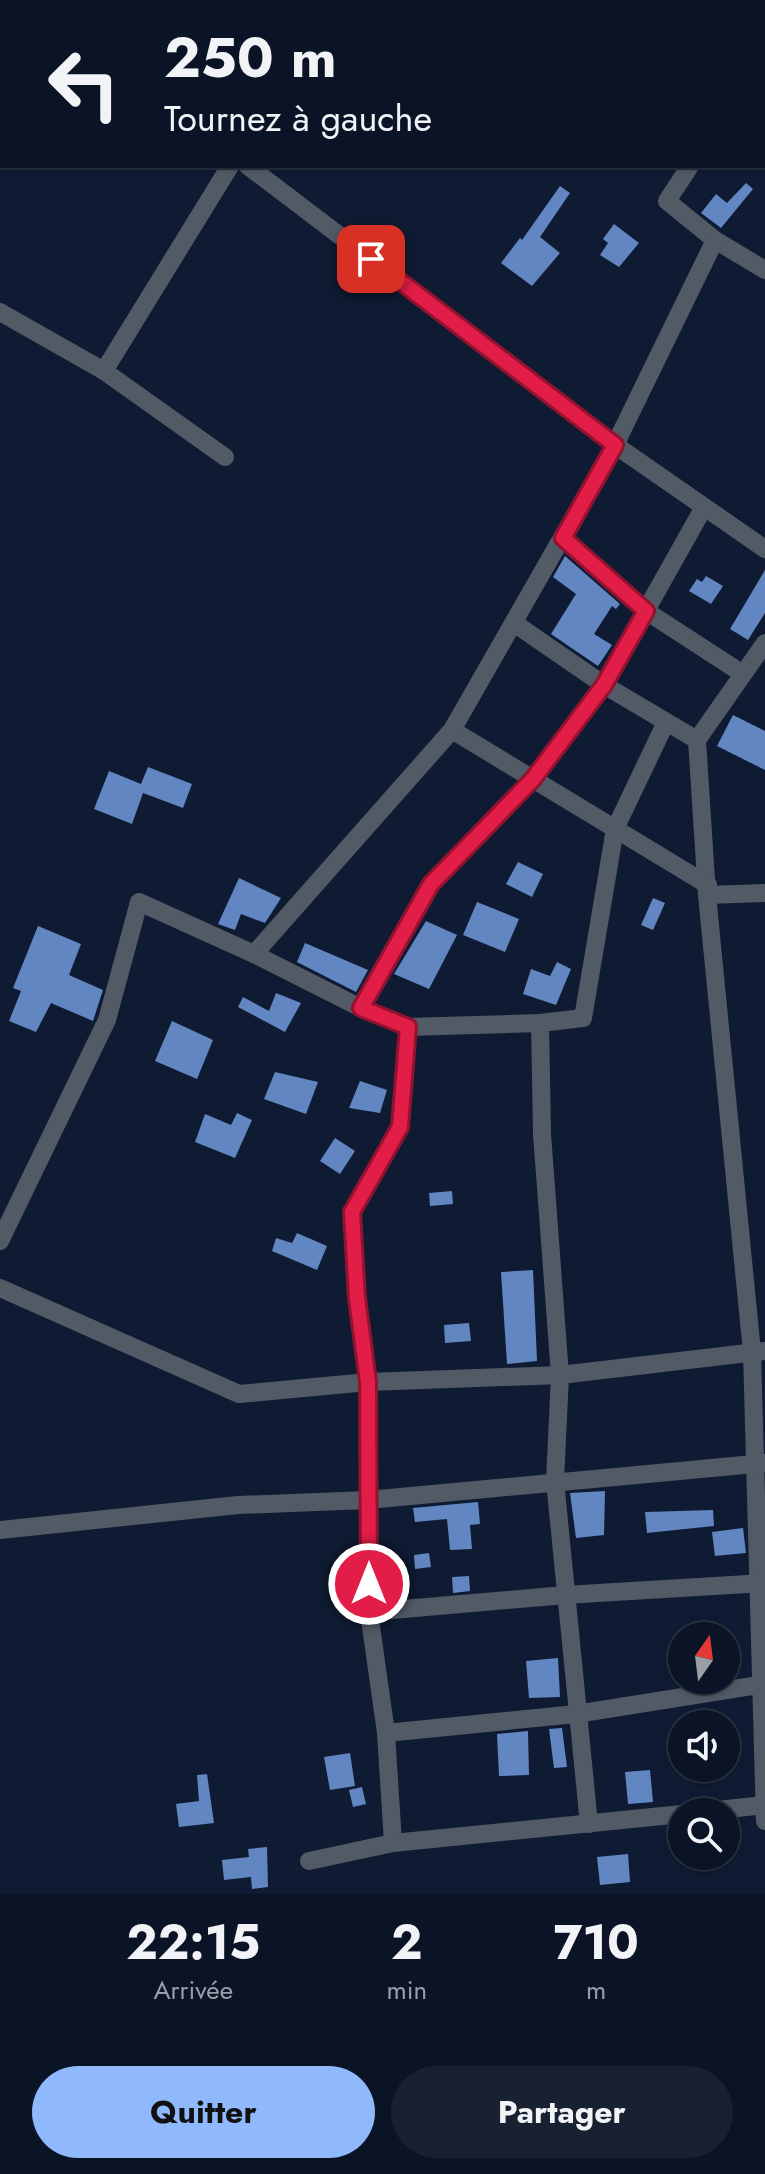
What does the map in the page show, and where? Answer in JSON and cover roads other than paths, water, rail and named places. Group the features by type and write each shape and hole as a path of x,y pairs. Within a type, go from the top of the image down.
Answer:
{"street":[{"path":"104,371 229,168"},
{"path":"251,168 615,445 765,549"},
{"path":"689,168 667,201 715,240 765,270"},
{"path":"254,954 452,730 615,445 715,240"},
{"path":"0,312 104,371 225,457"},
{"path":"361,1008 431,884 533,779 604,685 704,507"},
{"path":"563,538 646,611 743,674"},
{"path":"514,623 604,685 697,740"},
{"path":"765,643 697,740 707,890 758,1351 765,1821"},
{"path":"0,1241 107,1020 139,902 254,954 361,1008 408,1027 540,1023 583,1018 615,829 666,722"},
{"path":"452,730 615,829 707,890 765,893"},
{"path":"540,1023 542,1134 560,1375 555,1481 589,1824"},
{"path":"393,1843 386,1733 369,1612 368,1382 357,1298 352,1212 400,1127 408,1027"},
{"path":"0,1288 239,1394 368,1382 560,1375 758,1351"},
{"path":"0,1530 238,1505 368,1500 760,1463"},
{"path":"369,1612 565,1595 761,1584"},
{"path":"386,1733 576,1714 763,1684"},
{"path":"740,1808 765,1805"},
{"path":"309,1861 393,1843 668,1816"}]}
